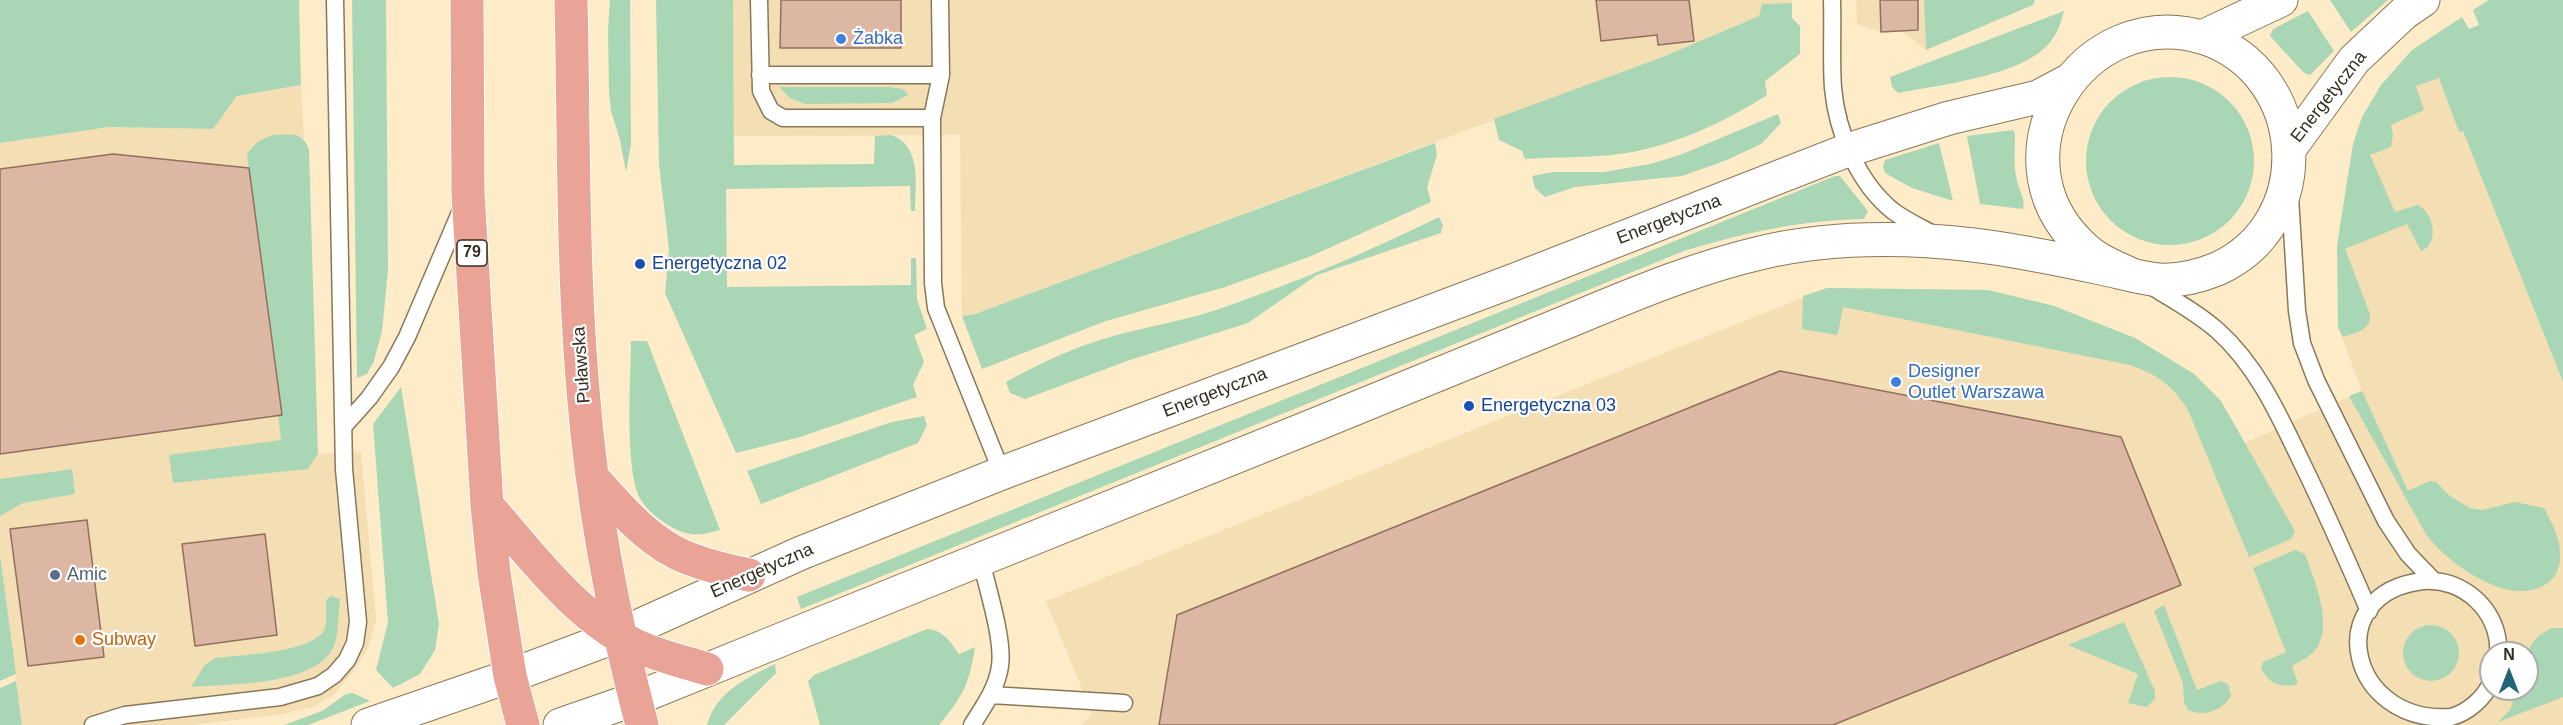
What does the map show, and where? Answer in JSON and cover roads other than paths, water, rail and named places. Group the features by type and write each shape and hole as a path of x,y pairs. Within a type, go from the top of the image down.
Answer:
{"main road":[{"name":"79","path":"467,0 468,193 487,505 494,573 510,676 523,725"},
{"name":"Puławska","path":"571,0 578,310 583,391 593,478 619,635 639,712"},
{"path":"593,478 629,517 663,545 687,559 749,575"},
{"path":"487,505 544,571 586,614 637,646 707,669"}],"street":[{"path":"2202,37 2281,0"},
{"name":"Energetyczna","path":"560,725 639,712 707,669 1660,284 1764,252 1852,242 1953,243 2009,250 2160,280 2190,278 2218,268 2244,253 2265,231 2275,214 2289,162 2354,60 2404,13 2423,0"},
{"name":"Energetyczna","path":"2130,274 2103,262 2079,244 2061,221 2048,194 2042,164 2044,135 2053,106 2068,81 2089,59 2114,44 2133,37 2173,32 2202,37 2230,49 2253,68 2272,91 2284,118 2289,162"},
{"name":"Energetyczna","path":"368,725 510,676 619,635 749,575 1002,473 1504,284 1848,150 1949,118 2038,97 2068,81"}],"lane":[{"path":"93,725 126,715 301,693 318,686 334,675 347,660 356,643 358,622 344,469 335,0"},
{"path":"759,0 761,91 771,111 783,118 932,118"},
{"path":"940,0 941,75 932,118 933,283 936,309 1002,473"},
{"path":"1832,0 1833,88 1848,150 1867,183 1892,210 1953,243"},
{"path":"760,75 941,75"},
{"path":"2289,162 2297,311 2302,343 2316,380 2386,521 2408,554 2433,580"},
{"path":"344,426 369,398 391,367 407,337 468,193"},
{"path":"2130,274 2180,304 2218,331 2248,365 2270,398 2284,426 2334,528 2369,611"},
{"path":"972,725 991,695 1000,664 999,647 981,560"},
{"path":"2479,698 2457,715 2437,722 2415,721 2395,714 2378,701 2365,684 2358,666 2357,647 2360,628 2369,611 2386,593 2408,583 2433,580 2452,584 2470,593 2484,608 2494,625 2496,641"},
{"path":"991,695 1124,703"}],"place":[{"name":"Żabka","path":"841,39"},
{"name":"Energetyczna 02","path":"640,264"},
{"name":"Designer Outlet Warszawa","path":"1896,382"},
{"name":"Energetyczna 03","path":"1469,406"},
{"name":"Amic","path":"55,575"},
{"name":"Subway","path":"80,640"}]}
